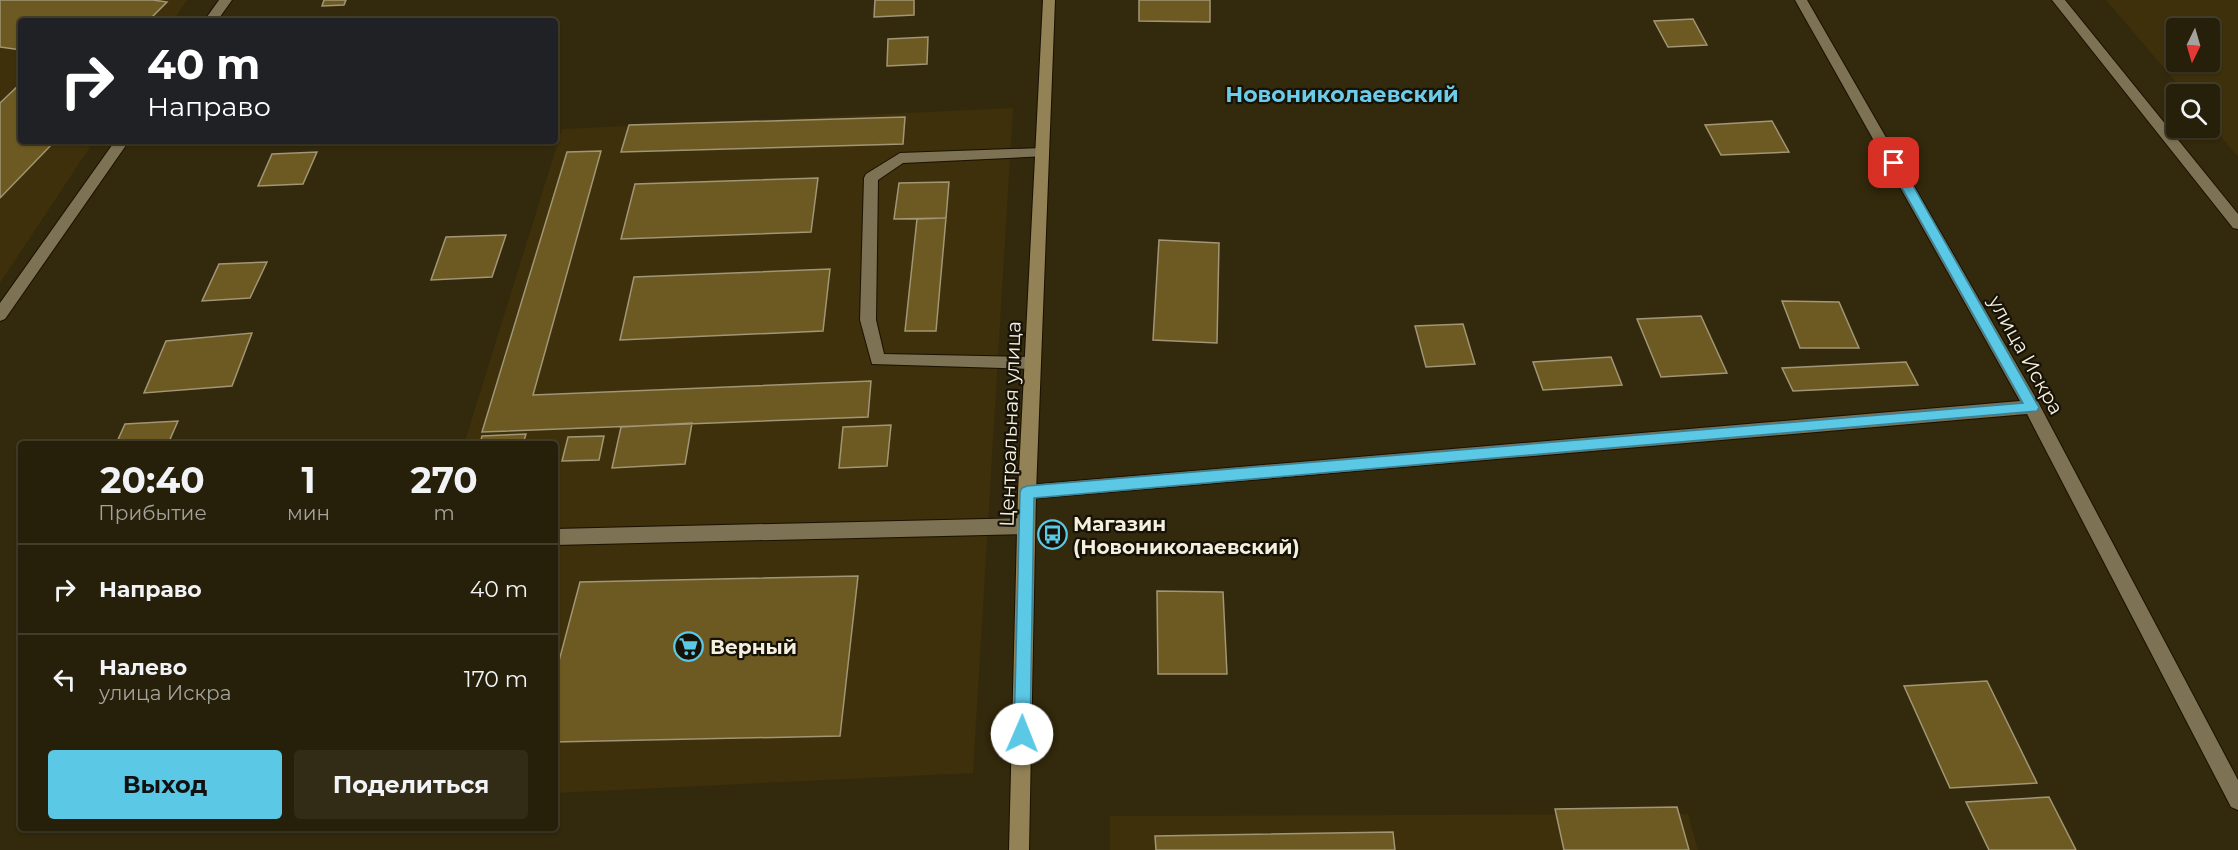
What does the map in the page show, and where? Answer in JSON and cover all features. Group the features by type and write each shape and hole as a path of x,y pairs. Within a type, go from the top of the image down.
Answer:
{"main road":[{"name":"Центральная улица","path":"1019,850 1027,492 1049,0"}],"street":[{"path":"212,18 226,0"},
{"name":"улица Искра","path":"1802,0 2032,407 2238,800"},
{"path":"2058,0 2238,224"},
{"path":"0,315 120,144"},
{"path":"1033,363 878,360 868,320 871,178 900,158 1042,153"},
{"path":"1027,492 2032,407"},
{"path":"558,537 1026,526"}],"shaded area":[{"path":"0,0 187,0 175,18 18,18 18,144 92,144 0,283"},
{"path":"2106,0 2238,0 2238,157 2220,135 2220,84 2177,84 2167,72 2220,72 2220,18 2166,18 2166,70"},
{"path":"1013,108 973,773 558,793 558,441 465,441 562,129"},
{"path":"1688,814 1698,850 1110,850 1110,816"}],"building":[{"path":"0,0 153,0 167,2 151,18 18,18 18,50 0,47"},
{"path":"324,0 346,0 344,5 322,6"},
{"path":"875,0 914,0 914,15 874,17"},
{"path":"1139,0 1210,0 1210,22 1139,21"},
{"path":"1693,19 1707,45 1668,47 1654,21"},
{"path":"928,37 927,64 887,66 888,39"},
{"path":"18,86 18,144 52,144 0,198 0,103"},
{"path":"905,117 903,144 621,152 629,125"},
{"path":"1772,121 1789,152 1721,155 1705,125"},
{"path":"601,151 533,395 871,381 868,417 482,432 567,152"},
{"path":"317,152 303,184 258,186 272,154"},
{"path":"818,178 811,232 621,239 635,184"},
{"path":"949,182 946,218 894,219 899,183"},
{"path":"946,218 936,331 905,331 917,219"},
{"path":"506,235 492,277 431,280 446,237"},
{"path":"1159,240 1219,243 1217,343 1153,340"},
{"path":"267,262 250,298 202,301 219,264"},
{"path":"830,269 823,331 620,340 634,277"},
{"path":"1782,301 1839,302 1859,348 1800,348"},
{"path":"1701,316 1727,373 1661,377 1637,319"},
{"path":"1463,324 1475,364 1426,367 1415,326"},
{"path":"252,333 232,386 144,393 166,341"},
{"path":"1611,357 1622,385 1543,390 1533,362"},
{"path":"1906,362 1918,385 1793,391 1782,368"},
{"path":"178,421 169,441 117,441 125,424"},
{"path":"692,423 685,464 612,468 621,427"},
{"path":"891,425 887,466 839,468 843,427"},
{"path":"526,434 524,441 481,441 482,436"},
{"path":"604,436 599,460 562,461 568,437"},
{"path":"858,576 840,736 558,742 558,665 580,582"},
{"path":"1157,591 1223,592 1227,674 1158,674"},
{"path":"1987,681 2037,783 1950,788 1904,686"},
{"path":"2049,797 2076,850 1989,850 1966,802"},
{"path":"1677,807 1689,850 1564,850 1555,809"},
{"path":"1393,832 1395,850 1156,850 1155,836"}],"place":[{"name":"Магазин (Новониколаевский)","path":"1052,535"},
{"name":"Верный","path":"689,647"}],"district":[{"name":"Новониколаевский","path":"1342,94"}],"route":[{"path":"1022,734 1027,492 2032,407 1894,163"}]}
